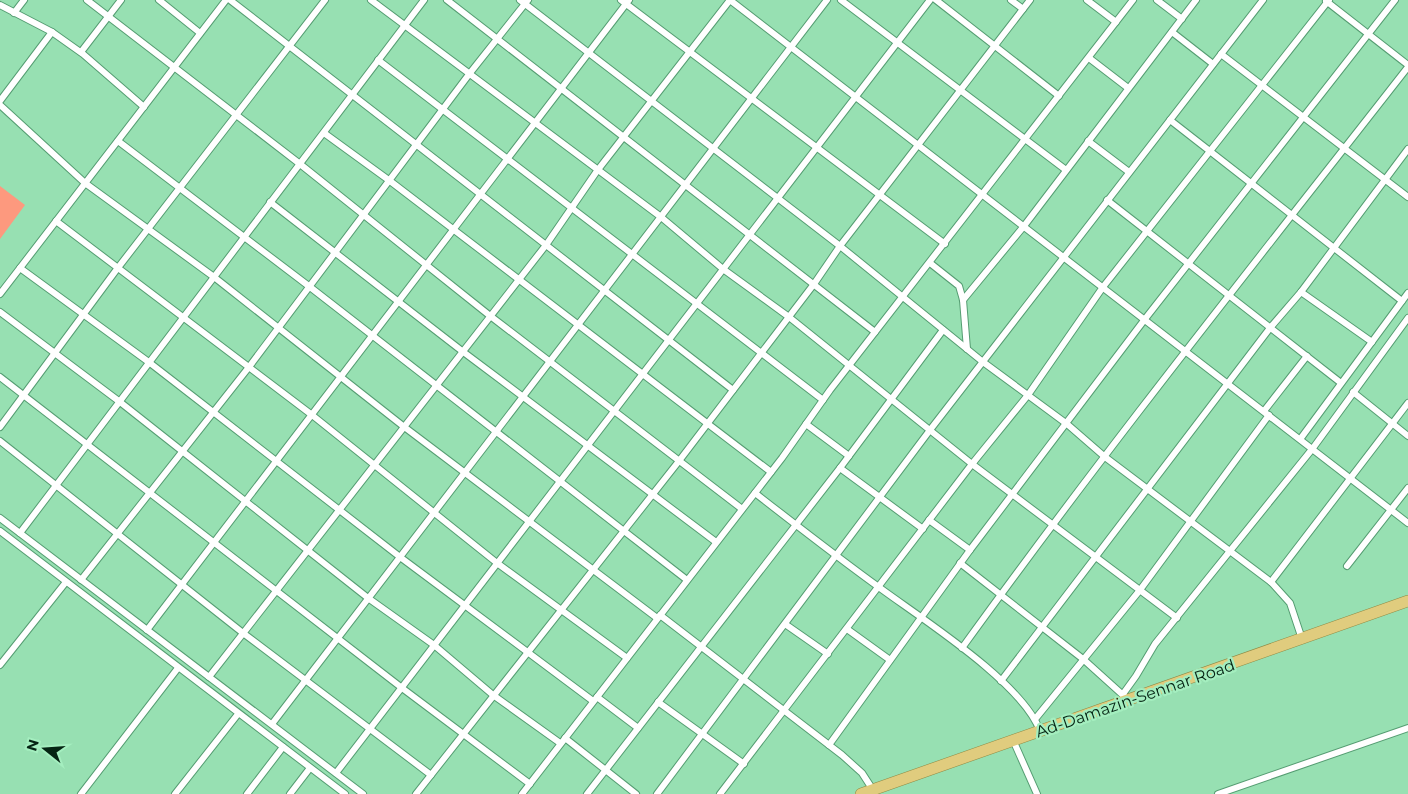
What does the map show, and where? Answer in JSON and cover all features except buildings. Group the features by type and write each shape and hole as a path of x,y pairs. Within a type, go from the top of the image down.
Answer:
{"highway":[{"name":"Ad-Damazin-Sennar Road","path":"861,794 1040,731 1126,697 1408,601"}],"street":[{"path":"14,13 24,0"},
{"path":"87,0 300,164 489,315 742,509"},
{"path":"81,52 121,0"},
{"path":"159,0 200,33"},
{"path":"0,294 200,33 228,0 733,390"},
{"path":"0,426 117,269 325,0"},
{"path":"371,0 470,72 534,124 660,217 723,269 850,365 972,464 1177,618"},
{"path":"20,533 424,0"},
{"path":"447,0 562,87 875,332"},
{"path":"209,677 489,315 546,245 598,171 730,0 1408,523"},
{"path":"272,724 827,0"},
{"path":"841,0 1066,170"},
{"path":"336,774 930,0"},
{"path":"936,0 1059,96"},
{"path":"1011,0 1023,9"},
{"path":"416,794 679,461 789,318 840,246 1030,0"},
{"path":"1087,0 1116,22"},
{"path":"522,794 755,493 875,332 930,264 1133,0"},
{"path":"1157,0 1182,18"},
{"path":"963,300 1024,226 1196,0"},
{"path":"657,794 930,430 1263,0"},
{"path":"829,745 1012,494 1188,263 1395,0"},
{"path":"81,580 249,367 525,1 588,53 840,246 983,362 1067,424 1105,457 1271,582 1290,603 1302,638"},
{"path":"147,630 588,53 625,1 689,52 945,244"},
{"path":"720,794 972,464 1028,395 1103,287 1327,1 1408,66 1186,351 962,648"},
{"path":"0,5 52,32 81,52 144,107"},
{"path":"0,101 52,32"},
{"path":"1172,32 1213,64"},
{"path":"1221,54 1408,197"},
{"path":"1089,58 1128,88"},
{"path":"378,60 506,160 823,400"},
{"path":"0,105 85,184 214,277 340,378 592,570 701,647 785,711 862,773 873,790"},
{"path":"1170,120 1402,301"},
{"path":"324,134 390,181 577,326 771,472"},
{"path":"118,141 310,287 687,580"},
{"path":"1088,142 1129,172"},
{"path":"1001,681 1041,626 1148,490 1270,328 1301,292 1408,149"},
{"path":"1108,200 1341,383"},
{"path":"270,202 462,351 716,542"},
{"path":"56,221 312,415 497,563 627,658"},
{"path":"930,264 959,286 963,300 967,349"},
{"path":"20,268 150,363 465,606 527,652 638,728"},
{"path":"1301,292 1372,342"},
{"path":"1300,438 1408,293"},
{"path":"0,312 120,402 368,598 434,645 493,695 605,770 636,794"},
{"path":"960,563 1083,659 1126,697 1155,644 1312,448 1408,318"},
{"path":"587,794 840,468 943,330"},
{"path":"1036,718 1140,590 1307,356"},
{"path":"0,378 150,491 402,688 530,784"},
{"path":"1353,392 1408,436"},
{"path":"1271,582 1408,403"},
{"path":"806,424 849,456"},
{"path":"0,441 243,633 431,775"},
{"path":"840,468 923,529"},
{"path":"1347,566 1408,488"},
{"path":"755,493 795,525 962,648 1026,705 1036,718 1040,731"},
{"path":"0,518 363,794"},
{"path":"929,520 970,550"},
{"path":"0,532 345,794"},
{"path":"0,665 66,582"},
{"path":"785,624 828,654"},
{"path":"847,629 890,660"},
{"path":"92,794 83,791 178,668"},
{"path":"658,702 744,764"},
{"path":"175,794 238,714"},
{"path":"1218,794 1229,792 1408,728"},
{"path":"1013,740 1037,794"},
{"path":"247,794 283,747"},
{"path":"290,794 310,768"}],"shaded area":[{"path":"0,186 25,205 0,239"}]}
